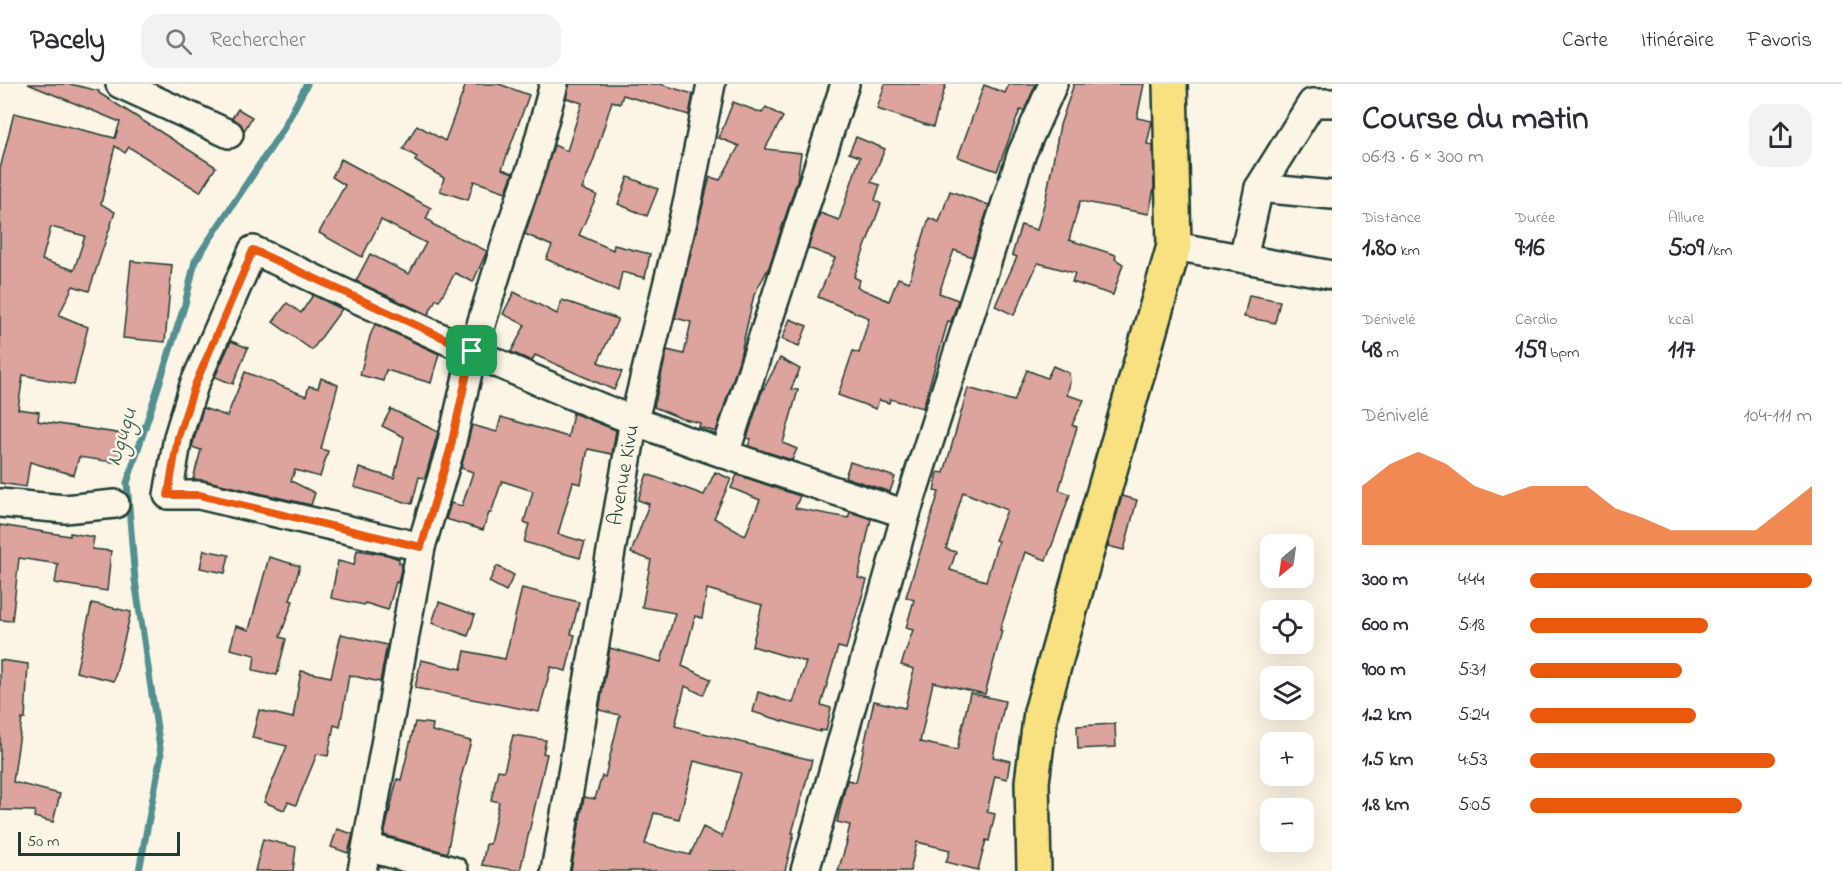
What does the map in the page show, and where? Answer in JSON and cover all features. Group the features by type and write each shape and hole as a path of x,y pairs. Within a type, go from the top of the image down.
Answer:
{"main road":[{"path":"1034,871 1032,782 1041,712 1174,246 1170,84"}],"street":[{"path":"120,84 230,134"},
{"path":"454,871 364,859 421,547 450,450 472,351 532,166 554,84"},
{"name":"Avenue Kivu","path":"555,871 634,420 688,200 711,84"},
{"path":"725,454 844,84"},
{"path":"805,871 906,514 1022,153 1053,84"},
{"path":"1243,258 1259,188 1312,103 1332,103"},
{"path":"1259,188 1332,195"},
{"path":"1174,246 1332,275"},
{"path":"421,547 199,495 168,495 178,437 195,385 253,250 472,351 634,420 725,454 906,514"},
{"path":"0,503 65,509 115,504"}],"building":[{"path":"28,84 70,84 99,91 216,167 200,192 129,147 125,153 115,146 101,204 115,212 89,291 73,286 59,315 88,327 74,385 23,375 18,409 39,412 38,421 123,434 119,463 79,457 74,475 30,462 26,487 0,483 0,169 14,113 115,138 120,122","holes":["51,227 85,236 74,270 42,260"]},
{"path":"466,84 499,84 529,95 502,169 513,173 506,192 474,181 468,200 440,191 444,178 415,161 417,157 403,149 417,125 445,141"},
{"path":"569,84 660,84 693,94 689,115 623,95 620,104 612,101 582,189 597,195 579,235 613,250 614,245 650,254 645,278 622,272 618,291 546,259 552,246 525,234 554,145 567,151 582,103 566,98"},
{"path":"885,84 946,84 933,127 877,109"},
{"path":"1009,84 1036,84 1024,111 1020,110 997,171 958,157 984,85 1005,93"},
{"path":"1074,84 1144,84 1137,118 1152,121 1147,144 1153,145 1154,188 1149,214 1080,201 1069,240 1116,255 1115,259 1123,264 1113,295 1072,282 1075,273 1038,263 1014,315 995,306 1017,257 1012,255 1021,225 1037,230 1060,125"},
{"path":"733,102 762,113 766,107 783,117 765,149 801,153 797,181 769,267 754,295 739,361 716,432 699,427 700,423 680,418 654,407 667,350 684,354 691,322 675,318 710,177 720,180 739,146 719,138"},
{"path":"238,109 252,117 244,131 241,124 232,118"},
{"path":"856,137 885,149 871,182 880,185 875,200 881,204 854,277 860,280 857,287 889,301 898,278 909,282 929,218 939,222 950,191 989,205 972,257 954,250 939,293 958,300 951,322 948,321 923,408 890,399 889,403 879,400 876,409 838,395 853,351 859,353 869,318 818,297 835,258 808,248 820,213 839,220 860,157 849,153"},
{"path":"341,159 431,208 426,219 432,224 487,251 473,282 455,273 439,301 436,299 428,315 356,281 370,254 409,274 426,243 381,220 362,257 319,233 345,185 332,177"},
{"path":"628,177 658,189 647,216 618,204"},
{"path":"131,261 172,265 165,342 123,338"},
{"path":"514,292 557,314 562,300 618,319 598,362 622,372 614,390 535,355 532,361 511,352 525,325 503,314"},
{"path":"313,295 342,309 312,350 273,322 287,303 301,313"},
{"path":"1249,295 1280,301 1275,323 1244,317"},
{"path":"790,319 807,326 799,346 782,339"},
{"path":"375,324 439,354 431,383 386,370 383,381 360,375"},
{"path":"231,341 248,348 233,384 215,377"},
{"path":"780,358 800,369 791,389 798,390 783,443 797,449 792,460 748,446 751,439 747,438 761,394"},
{"path":"1053,366 1069,373 1070,382 1067,395 1084,400 1072,425 1077,427 1059,490 1070,494 1054,540 1046,560 1025,552 1000,630 1002,631 985,694 933,682 920,742 957,750 970,693 1005,701 993,757 1010,761 1007,779 995,776 987,812 995,814 989,841 986,840 978,870 946,862 950,850 917,842 910,871 838,871 850,825 837,822 847,780 856,782 874,701 905,708 914,669 901,665 913,630 906,628 914,600 906,597 939,492 934,491 938,472 944,473 968,388 1014,401 1027,370 1047,378","holes":["963,492 1007,510 995,540 998,541 986,581 950,570 956,552 946,549"]},
{"path":"245,372 306,396 309,386 318,388 321,378 338,385 321,449 328,451 320,477 295,470 291,481 315,493 311,505 193,479 201,450 192,447 203,408 227,416"},
{"path":"391,409 438,432 425,478 419,477 412,504 354,487 359,468 394,478 404,437 382,426"},
{"path":"573,413 616,430 612,454 588,449 581,484 573,482 558,534 585,542 580,558 524,542 529,524 524,522 533,491 502,481 483,530 446,519 451,503 462,506 473,472 461,468 472,425 497,432 501,417 568,437"},
{"path":"850,462 895,477 890,492 845,477"},
{"path":"715,472 731,479 714,518 745,536 760,500 731,488 737,475 800,496 795,508 848,518 850,512 871,519 858,578 867,580 846,649 838,647 821,705 831,708 826,731 820,730 820,732 753,712 758,692 793,703 806,662 752,646 762,605 707,589 702,618 695,616 682,666 711,679 703,695 685,686 675,726 812,760 792,833 794,833 785,871 571,871 584,797 595,799 602,776 605,777 620,715 599,710 610,648 661,662 675,613 642,607 651,560 631,553 649,504 638,500 647,474 704,495","holes":["694,761 741,773 722,837 703,827 690,855 645,844 654,813 679,819"]},
{"path":"1122,496 1137,500 1124,550 1108,546"},
{"path":"0,525 70,536 70,533 94,537 92,549 111,551 107,591 55,583 58,564 19,558 12,621 0,620"},
{"path":"204,550 229,555 225,573 200,568"},
{"path":"357,550 388,555 399,559 399,563 402,564 388,610 365,603 364,605 331,598 338,561 354,565"},
{"path":"269,557 300,566 290,600 293,601 280,637 286,639 277,675 253,670 255,655 230,649 236,626 249,630"},
{"path":"497,566 514,575 506,591 489,582"},
{"path":"522,588 579,602 571,634 575,635 566,671 551,667 539,712 415,688 421,660 461,669 465,651 505,659"},
{"path":"439,602 475,615 468,636 432,623"},
{"path":"92,603 131,612 114,681 76,672"},
{"path":"341,634 387,645 380,682 349,675 340,727 334,725 328,756 317,754 296,805 288,802 284,810 264,802 287,746 252,738 259,710 293,718 301,671 331,677"},
{"path":"0,660 28,664 25,719 22,719 13,782 60,794 53,822 34,817 35,811 0,810"},
{"path":"415,722 433,724 432,731 471,741 460,781 447,853 384,835 397,779 401,780"},
{"path":"1115,724 1116,747 1078,749 1077,726"},
{"path":"513,735 546,740 543,753 547,754 520,871 482,865 486,844 490,844 499,802 491,800 498,770 504,771"},
{"path":"337,829 353,834 348,853 331,847"},
{"path":"263,839 296,847 293,871 255,871"}],"waterway":[{"name":"Ngugu","path":"139,871 161,755 135,580 127,483 185,304 195,261 282,131 307,84"}],"route":[{"path":"253,250 472,351 450,450 421,547 199,495 168,495 178,437 195,385 253,250"}]}
